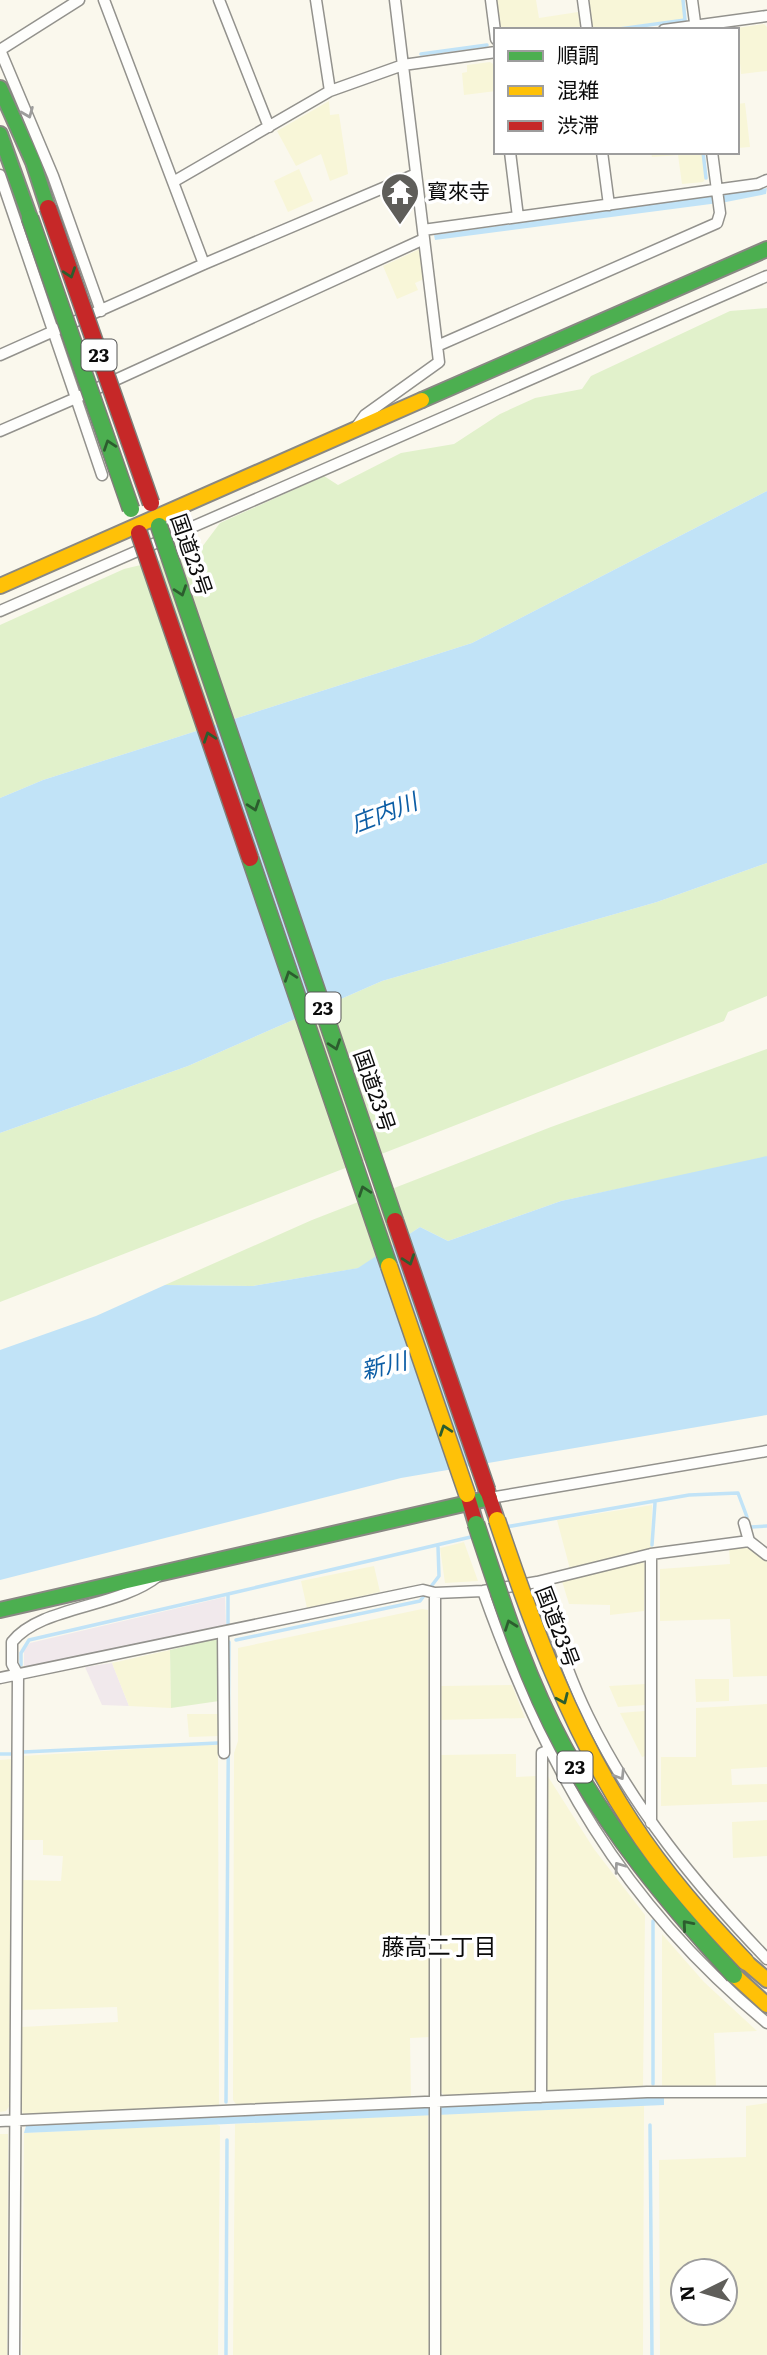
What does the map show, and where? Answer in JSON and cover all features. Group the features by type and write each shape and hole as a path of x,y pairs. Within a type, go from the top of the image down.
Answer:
{"main road":[{"name":"国道23号","path":"0,88 33,162 529,1618 565,1704 602,1775 657,1861 697,1910 746,1962 767,1980"},
{"name":"国道23号","path":"0,134 138,529 524,1663 562,1744 612,1826 685,1923 734,1975 767,2005"},
{"path":"0,586 138,529 155,515 352,433 767,249"},
{"path":"0,1610 488,1494"}],"street":[{"path":"79,0 0,50 53,176 101,311"},
{"path":"104,0 204,264"},
{"path":"219,0 269,127"},
{"path":"316,0 330,91"},
{"path":"352,433 365,415 439,362 395,0"},
{"path":"491,0 495,28"},
{"path":"583,0 587,28"},
{"path":"692,0 696,28 767,16"},
{"path":"173,182 330,91 403,65 494,52"},
{"path":"510,154 518,217"},
{"path":"602,154 609,205"},
{"path":"437,346 717,222 718,196 712,154"},
{"path":"0,355 416,174"},
{"path":"0,175 102,475"},
{"path":"0,431 424,234 518,217 609,205 718,196 767,180"},
{"path":"0,611 767,276"},
{"path":"488,1494 767,1451"},
{"path":"744,1523 749,1541 767,1555"},
{"path":"0,1678 430,1592 484,1591 537,1582 652,1554 749,1541"},
{"path":"651,1826 652,1554"},
{"path":"14,2355 18,1675 12,1664 12,1642 27,1626 140,1590 164,1571"},
{"path":"537,1582 587,1714 651,1826 689,1874 767,1959"},
{"path":"484,1591 549,1750 603,1844 646,1905 720,1983 767,2023"},
{"path":"430,1592 435,2355"},
{"path":"223,1633 224,1753"},
{"path":"541,2097 542,1753 549,1750"},
{"path":"0,2121 434,2108 541,2097 646,2092 767,2092"}],"shaded area":[{"path":"496,0 536,0 539,18 578,12 581,28 500,28"},
{"path":"589,0 683,0 685,20 593,28"},
{"path":"764,24 767,27 767,71 741,74 739,28 737,28"},
{"path":"490,62 493,64 494,91 464,95 462,73 467,72 467,65"},
{"path":"329,101 330,115 339,114 348,174 330,181 321,154 296,166 277,131"},
{"path":"745,103 750,147 739,148 739,104"},
{"path":"651,154 703,154 706,178 703,182 682,184 678,155 652,157"},
{"path":"299,169 313,201 288,212 274,181"},
{"path":"420,249 424,279 415,283 418,290 397,299 383,266"},
{"path":"652,1505 651,1548 570,1569 557,1520"},
{"path":"464,1542 478,1581 445,1583 440,1548"},
{"path":"748,1546 767,1561 767,1676 733,1677 730,1619 660,1621 660,1569 730,1564 729,1548"},
{"path":"641,1561 645,1564 644,1611 610,1615 610,1605 569,1604 561,1578"},
{"path":"374,1566 380,1592 307,1608 301,1581"},
{"path":"225,1597 226,1627 24,1670 24,1650 30,1643"},
{"path":"422,1609 428,1610 430,2037 410,2038 411,2100 238,2107 233,2100 234,1753 238,1741 238,1648"},
{"path":"170,1650 171,1708 129,1706 112,1663"},
{"path":"112,1663 129,1706 102,1705 85,1667"},
{"path":"695,1679 729,1679 729,1701 696,1702"},
{"path":"645,1684 645,1705 618,1707 609,1686"},
{"path":"512,1685 525,1718 440,1720 440,1686"},
{"path":"767,1704 767,1767 731,1769 732,1785 767,1784 767,1802 661,1806 661,1757 696,1757 696,1708"},
{"path":"645,1711 645,1756 642,1757 620,1713"},
{"path":"187,1714 219,1714 219,1736 189,1737"},
{"path":"218,1744 219,2106 24,2117 21,2107 21,2027 118,2022 117,2007 22,2010 22,1880 61,1881 63,1856 43,1855 43,1840 22,1840 22,1756"},
{"path":"516,1754 516,1777 537,1776 535,2089 532,2092 445,2096 441,2092 440,1755"},
{"path":"12,1759 10,2105 6,2111 0,2112 0,1760"},
{"path":"547,1775 594,1849 645,1915 643,2088 550,2092 546,2088"},
{"path":"767,1820 767,1856 733,1858 732,1822"},
{"path":"662,1934 704,1982 757,2031 714,2033 716,2088 662,2088"},
{"path":"767,2103 767,2355 660,2355 659,2160 746,2157 746,2106"},
{"path":"644,2106 643,2355 439,2355 439,2114"},
{"path":"428,2114 429,2355 233,2355 235,2124"},
{"path":"216,2124 220,2126 218,2355 22,2355 24,2133"},
{"path":"0,2134 8,2134 7,2355 0,2355"}],"green space":[{"path":"767,308 767,491 472,643 43,780 0,798 0,625 124,569 199,551 220,523 324,476 338,485 401,453 454,444 500,414 535,398 582,389 591,376 730,311"},
{"path":"767,863 767,996 728,1012 724,1021 0,1302 0,1133 188,1066 382,981 657,902"},
{"path":"767,1049 767,1156 764,1158 561,1201 448,1241 420,1227 359,1268 253,1286 165,1285 312,1220 551,1127"},
{"path":"215,1639 219,1642 219,1701 171,1708 170,1650"}],"water":[{"path":"767,188 766,194 726,202 435,240 434,235"},
{"name":"庄内川","path":"767,491 767,863 657,902 382,981 188,1066 0,1133 0,798 43,780 472,643"},
{"name":"新川","path":"767,1156 767,1415 401,1478 0,1580 0,1350 96,1316 165,1285 253,1286 358,1268 420,1227 448,1241 561,1201"},
{"path":"664,2097 664,2105 24,2133 26,2126"}],"waterway":[{"path":"627,28 685,20 683,0"},
{"path":"421,54 487,45"},
{"path":"703,154 706,178"},
{"path":"506,1527 689,1495 738,1493 747,1517"},
{"path":"652,1545 655,1503"},
{"path":"751,1527 767,1526"},
{"path":"228,1625 228,1594 475,1536"},
{"path":"236,1640 420,1601 439,1576 438,1547"},
{"path":"21,1665 21,1653 29,1640 228,1594"},
{"path":"226,2102 229,1642"},
{"path":"23,1752 218,1743"},
{"path":"0,1754 11,1754"},
{"path":"653,1921 653,2084"},
{"path":"650,2125 652,2355"},
{"path":"226,2355 227,2140"}],"traffic: fast":[{"path":"0,88 33,162 48,208"},
{"path":"0,134 30,218"},
{"path":"30,218 131,509"},
{"path":"422,400 767,249"},
{"path":"159,526 395,1221"},
{"path":"250,858 389,1266"},
{"path":"0,1610 490,1498"},
{"path":"476,1524 525,1665 563,1746 600,1808 641,1866 734,1975"}],"traffic: slow":[{"path":"0,586 422,400"},
{"path":"389,1266 467,1494"},
{"path":"497,1520 554,1675 609,1787 671,1877 746,1962"},
{"path":"746,1962 767,1980"},
{"path":"734,1975 767,2005"}],"traffic: jam":[{"path":"48,208 151,503"},
{"path":"139,533 250,858"},
{"path":"395,1221 487,1490"},
{"path":"487,1490 497,1520"},
{"path":"467,1494 476,1524"}],"place":[{"name":"寳來寺","path":"400,226"}],"district":[{"name":"藤高二丁目","path":"439,1947"}]}
